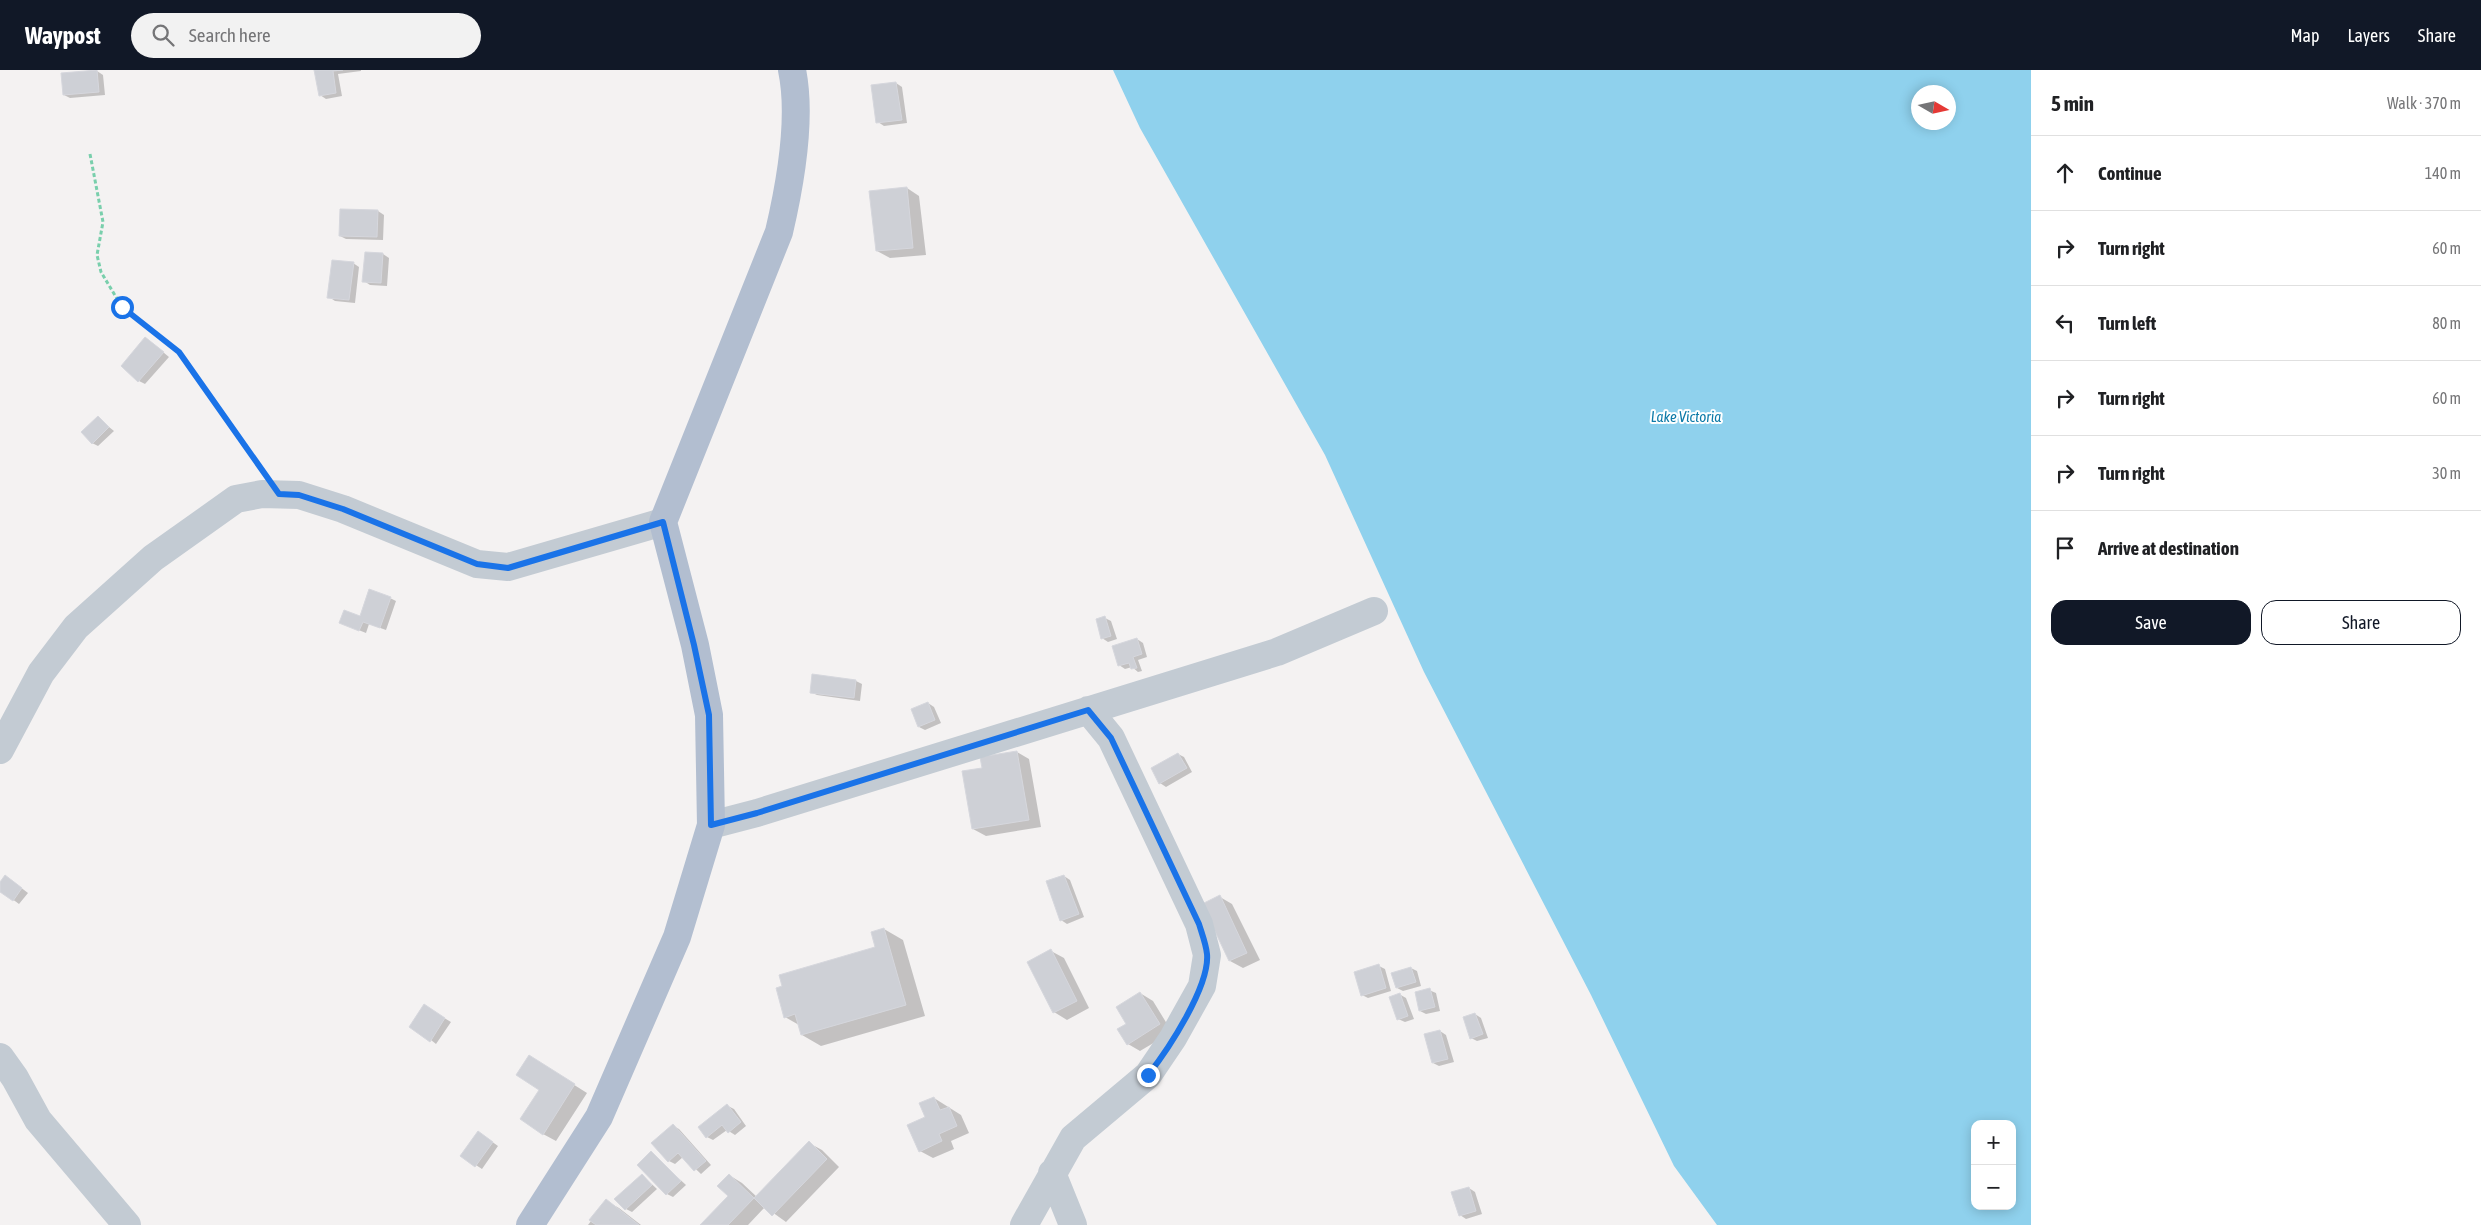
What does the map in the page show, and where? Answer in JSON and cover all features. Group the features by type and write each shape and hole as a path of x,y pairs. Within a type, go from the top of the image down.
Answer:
{"main road":[{"path":"530,1225 599,1117 677,937 711,825 709,715 694,645 663,522 779,232 790,186 795,128 792,70"}],"street":[{"path":"0,750 41,673 83,621 152,558 236,499 279,494 299,495 343,509 477,564 508,568 663,522"},
{"path":"711,825 757,813 1277,652 1374,611"},
{"path":"1024,1225 1073,1138 1148,1075 1158,1062 1202,986 1207,955 1199,924 1111,738 1088,710"},
{"path":"0,1058 15,1078 38,1120 127,1225"},
{"path":"1052,1173 1073,1225"}],"path":[{"path":"90,154 103,222 98,255 101,272 122,307 179,352 279,494"}],"water":[{"name":"Lake Victoria","path":"1113,70 2031,70 2031,1225 1717,1225 1674,1166 1591,995 1424,672 1325,455 1140,128"}],"building":[{"path":"97,70 99,92 63,95 61,73"},
{"path":"314,70 343,70 333,71 336,93 319,96"},
{"path":"896,82 902,120 876,123 871,85"},
{"path":"907,187 913,248 876,251 869,191"},
{"path":"340,209 378,210 377,237 339,236"},
{"path":"365,252 383,253 381,283 362,282"},
{"path":"332,260 354,262 349,300 327,298"},
{"path":"145,337 164,352 138,382 121,366"},
{"path":"98,416 109,427 92,444 81,432"},
{"path":"369,589 391,597 380,628 363,622 359,631 339,623 344,610 360,616"},
{"path":"1105,616 1111,636 1101,639 1096,619"},
{"path":"1137,638 1142,654 1133,657 1137,668 1131,669 1129,663 1118,666 1112,646"},
{"path":"812,674 856,680 854,698 810,693"},
{"path":"928,702 935,720 918,727 911,709"},
{"path":"1017,751 1029,820 972,829 962,771 982,768 980,757"},
{"path":"1178,753 1187,768 1159,784 1151,768"},
{"path":"5,875 22,888 13,901 0,892 0,882"},
{"path":"1064,875 1079,914 1060,921 1046,881"},
{"path":"1220,895 1247,953 1229,961 1202,904"},
{"path":"884,928 906,1005 801,1035 795,1014 784,1018 776,988 782,986 779,975 875,947 871,932"},
{"path":"1051,949 1077,1001 1053,1013 1027,962"},
{"path":"1379,964 1386,988 1361,996 1354,972"},
{"path":"1411,967 1416,982 1396,988 1391,973"},
{"path":"1430,988 1435,1007 1419,1011 1415,992"},
{"path":"1140,992 1160,1024 1127,1045 1117,1029 1126,1024 1116,1007"},
{"path":"1400,993 1408,1016 1397,1020 1389,997"},
{"path":"424,1004 445,1018 430,1042 409,1027"},
{"path":"1475,1013 1483,1034 1470,1039 1463,1017"},
{"path":"1440,1030 1448,1059 1432,1063 1424,1034"},
{"path":"529,1055 575,1084 543,1135 520,1119 539,1090 516,1075"},
{"path":"934,1097 940,1110 949,1107 957,1126 939,1134 942,1141 919,1152 907,1125 925,1117 919,1103"},
{"path":"727,1104 741,1122 728,1133 722,1125 706,1138 698,1127"},
{"path":"673,1124 706,1161 694,1171 678,1153 668,1162 651,1143"},
{"path":"478,1131 493,1142 475,1167 460,1156"},
{"path":"809,1141 827,1159 772,1216 754,1198"},
{"path":"651,1151 681,1181 666,1195 637,1165"},
{"path":"642,1174 652,1185 625,1210 614,1199"},
{"path":"729,1174 754,1198 728,1225 700,1225 728,1196 717,1186"},
{"path":"1469,1187 1476,1211 1459,1216 1451,1192"},
{"path":"606,1199 639,1225 596,1225 589,1220"}],"route":[{"path":"122,307 179,352 279,494 299,495 343,509 477,564 508,568 663,522 694,645 709,715 711,825 757,813 1088,710 1105,728 1111,738 1199,924 1207,955 1202,986 1173,1038 1148,1075"}]}
